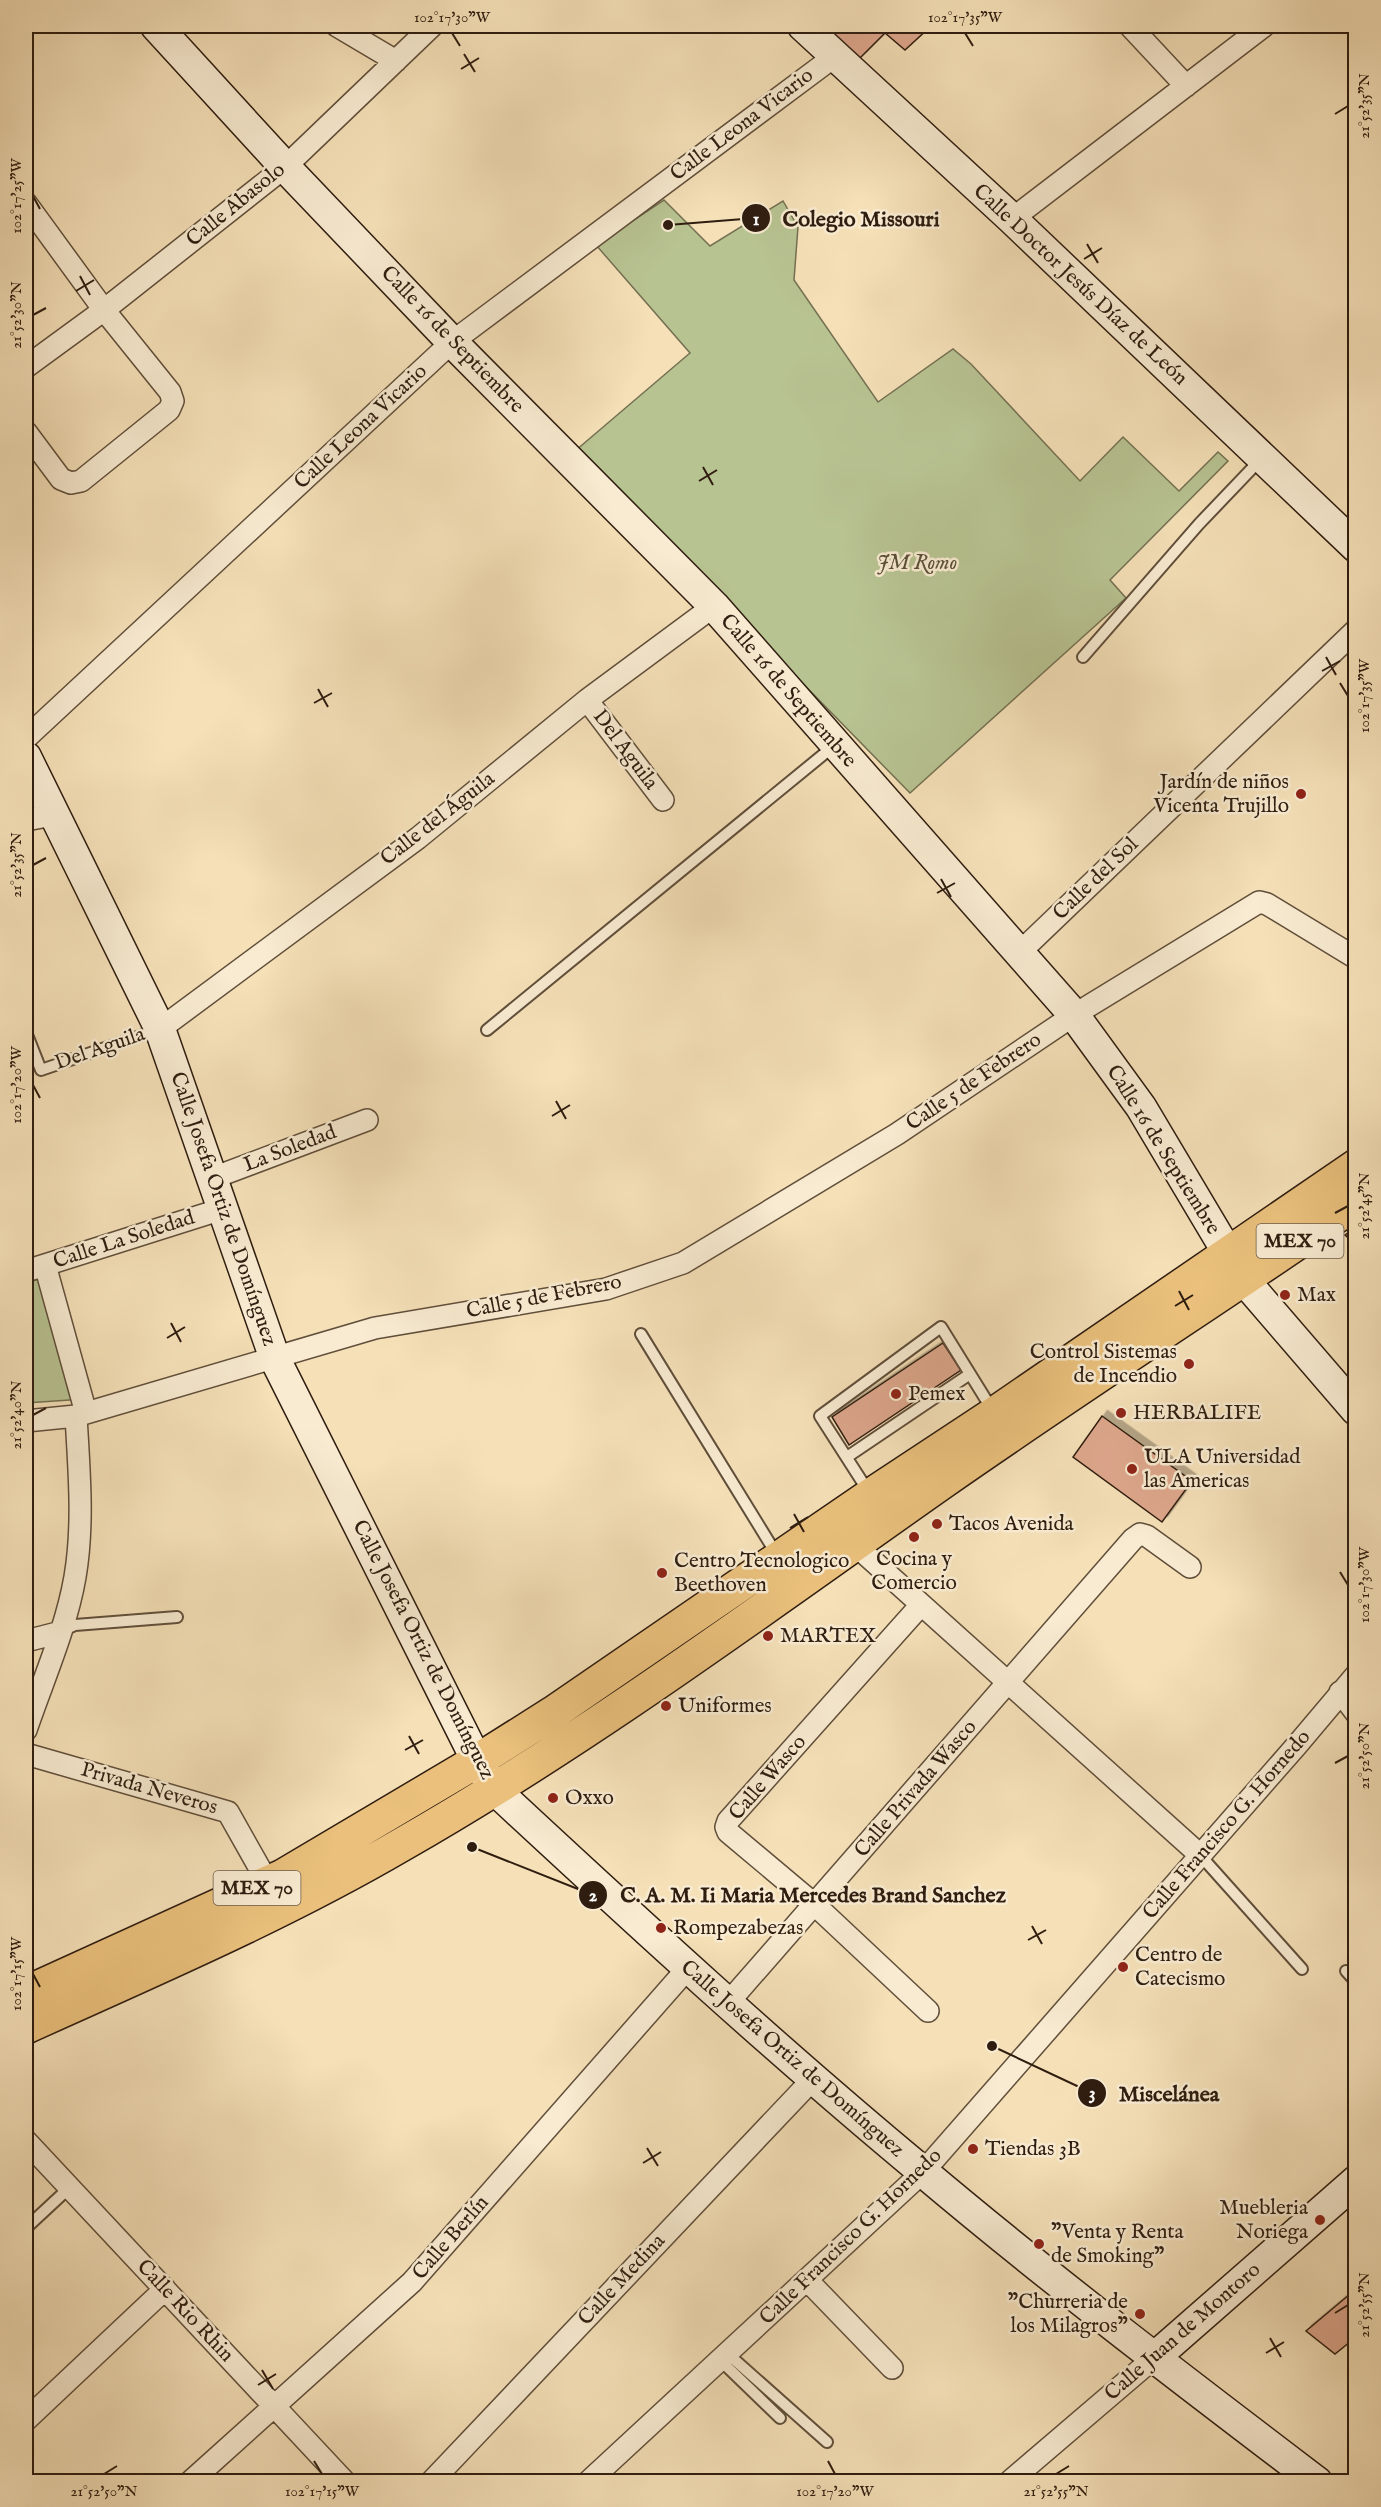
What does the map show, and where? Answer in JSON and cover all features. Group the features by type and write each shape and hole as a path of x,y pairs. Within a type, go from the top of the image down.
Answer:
{"main road":[{"name":"Calle 16 de Septiembre","path":"156,26 285,167 452,342 714,606 1074,1015 1141,1107 1236,1268 1356,1410"},
{"name":"Calle Doctor Jesús Díaz de León","path":"803,26 1012,219 1356,547"},
{"name":"Calle Josefa Ortiz de Domínguez","path":"26,757 39,818 160,1029 275,1359 477,1761 495,1790 687,1969 923,2172 1308,2479"},
{"name":"MEX 70","path":"26,2027 255,1923 398,1847 495,1790 571,1741 1007,1437 1236,1268 1356,1166"},
{"name":"MEX 70","path":"26,1993 268,1883 477,1761 553,1713 778,1558 994,1414 1236,1268 1356,1203"},
{"name":"Calle Juan de Montoro","path":"1154,2358 1356,2181"}],"street":[{"path":"337,26 396,61"},
{"name":"Calle Abasolo","path":"26,367 104,310 285,167 432,26"},
{"path":"1130,26 1186,86"},
{"path":"1012,219 1264,26"},
{"name":"Calle Leona Vicario","path":"26,738 452,342 835,56"},
{"path":"26,203 104,310 170,392 173,401 169,410 81,481 70,483 61,479 26,432"},
{"name":"Calle del Águila","path":"160,1029 418,838 587,700 714,606"},
{"name":"Calle del Sol","path":"1018,954 1356,630"},
{"name":"Del Aguila","path":"587,700 663,800"},
{"name":"Calle 5 de Febrero","path":"26,1421 81,1415 375,1328 606,1288 683,1263 897,1134 1074,1015 1259,902 1268,904 1356,958"},
{"name":"La Soledad","path":"213,1178 367,1120"},
{"name":"Calle La Soledad","path":"35,1268 222,1209"},
{"path":"26,1730 61,1632 75,1577 81,1509 81,1415 35,1268"},
{"path":"1008,1682 1140,1534 1148,1536 1190,1567"},
{"path":"854,1544 920,1606 1200,1855"},
{"name":"Calle Wasco","path":"920,1606 728,1821 726,1827 728,1832 815,1905 928,2011"},
{"path":"26,1641 61,1632"},
{"name":"Calle Francisco G. Hornedo","path":"588,2481 923,2172 1297,1746 1356,1675"},
{"name":"Calle Privada Wasco","path":"727,2004 1008,1682"},
{"path":"1340,1692 1356,1713"},
{"name":"Privada Neveros","path":"26,1754 228,1812 268,1883"},
{"name":"Calle Berlín","path":"190,2481 412,2282 687,1969"},
{"name":"Calle Medina","path":"431,2481 814,2078"},
{"name":"Calle Rio Rhin","path":"26,2141 345,2481"},
{"path":"807,2280 892,2368"},
{"path":"26,2420 165,2289"},
{"name":"Calle Juan de Montoro","path":"1009,2481 1154,2358"}],"lane":[{"path":"1083,657 1198,524 1262,458"},
{"path":"487,1030 836,745"},
{"name":"Del Aguila","path":"26,1032 41,1070 160,1029"},
{"path":"871,1495 820,1416 941,1327 994,1414"},
{"path":"641,1334 778,1558"},
{"path":"847,1457 970,1374"},
{"path":"61,1632 75,1625 177,1617"},
{"path":"1200,1855 1302,1969"},
{"path":"1346,1971 1356,1982"},
{"path":"26,2228 69,2188"},
{"path":"724,2357 780,2418"},
{"path":"724,2357 827,2442"}],"green space":[{"name":"JM Romo","path":"664,200 710,246 783,201 798,227 794,280 878,402 953,349 971,364 1080,481 1123,437 1179,491 1218,452 1228,461 1110,580 1126,598 910,793 575,451 690,353 596,245"},
{"path":"48,1276 84,1399 26,1403 26,1283"}],"building":[{"path":"825,26 931,26 905,50 885,33 860,58"},
{"path":"1356,1227 1356,1245 1345,1235"},
{"name":"Pemex","path":"943,1343 961,1370 849,1445 832,1417"},
{"name":"ULA Universidad las Americas","path":"1102,1416 1192,1481 1162,1522 1073,1457"},
{"path":"1356,2289 1356,2337 1335,2354 1306,2331"}],"place":[{"name":"Colegio Missouri","path":"668,225"},
{"name":"Jardín de niños Vicenta Trujillo","path":"1301,794"},
{"name":"Max","path":"1285,1295"},
{"name":"Control Sistemas de Incendio","path":"1189,1364"},
{"name":"Pemex","path":"896,1394"},
{"name":"HERBALIFE","path":"1121,1413"},
{"name":"ULA Universidad las Americas","path":"1132,1469"},
{"name":"Tacos Avenida","path":"937,1524"},
{"name":"Cocina y Comercio","path":"914,1537"},
{"name":"Centro Tecnologico Beethoven","path":"662,1573"},
{"name":"MARTEX","path":"768,1636"},
{"name":"Uniformes","path":"666,1706"},
{"name":"Oxxo","path":"553,1798"},
{"name":"C. A. M. Ii Maria Mercedes Brand Sanchez","path":"472,1847"},
{"name":"Rompezabezas","path":"661,1928"},
{"name":"Centro de Catecismo","path":"1123,1967"},
{"name":"Miscelánea","path":"992,2046"},
{"name":"Tiendas 3B","path":"973,2149"},
{"name":"Muebleria Noriega","path":"1320,2220"},
{"name":"\"Venta y Renta de Smoking\"","path":"1039,2244"},
{"name":"\"Churreria de los Milagros\"","path":"1140,2314"}]}
